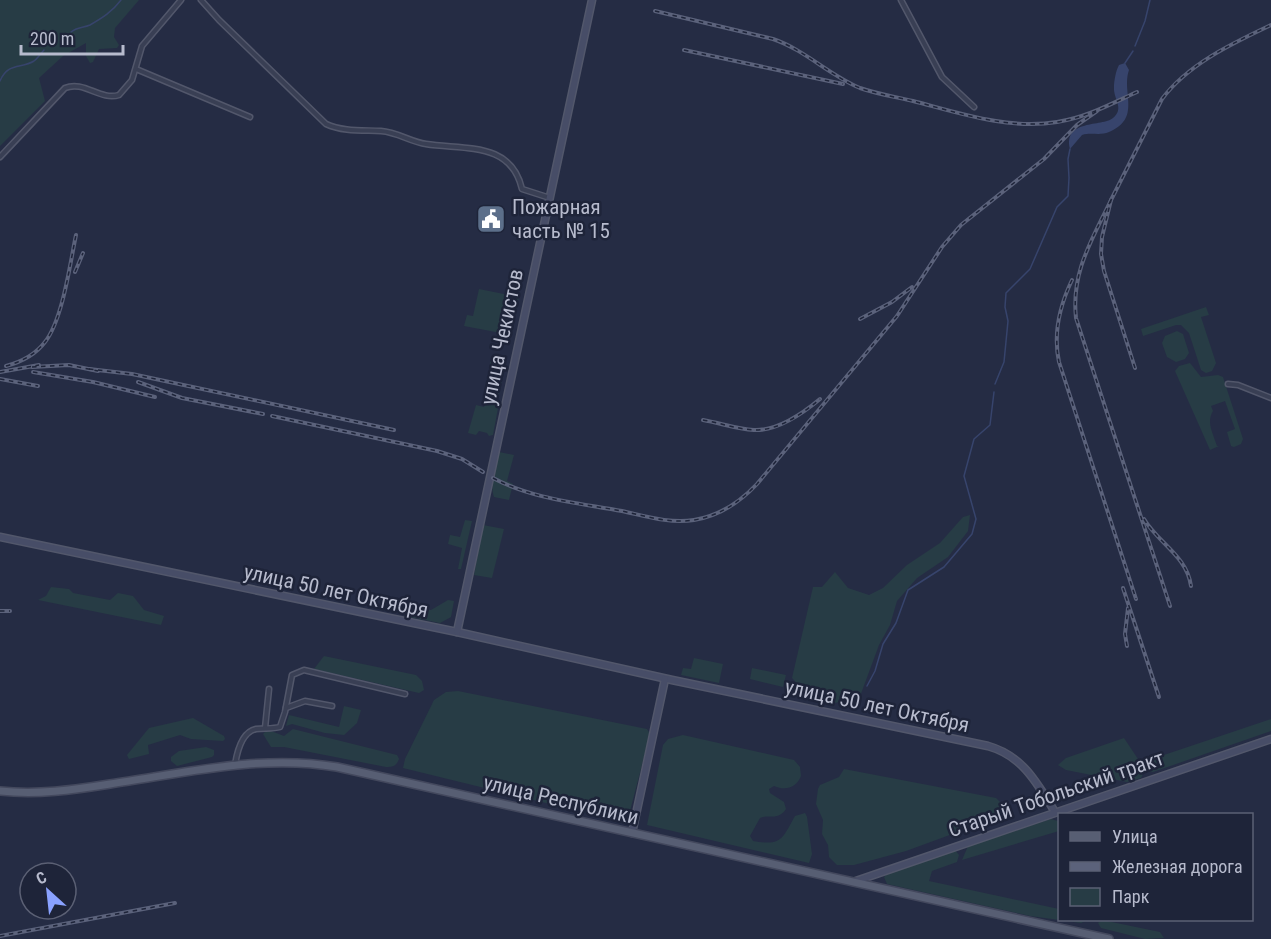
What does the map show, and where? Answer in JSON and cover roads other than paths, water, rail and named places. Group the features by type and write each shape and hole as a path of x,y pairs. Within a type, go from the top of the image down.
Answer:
{"main road":[{"name":"улица Чекистов","path":"457,632 590,0"},
{"name":"улица 50 лет Октября","path":"0,537 457,632 665,679 997,749 1013,756 1029,771 1055,812"},
{"path":"632,833 665,679"},
{"name":"Старый Тобольский тракт","path":"852,882 1271,739"},
{"name":"улица Республики","path":"0,791 48,793 235,765 287,762 330,766 1109,939"},
{"path":"883,870 878,880 888,890"}],"street":[{"path":"0,157 66,88 77,85 107,96 119,95 136,69 142,46 181,0"},
{"path":"201,0 326,124 336,128 386,132 424,144 484,150 508,162 519,178 522,189 550,198"},
{"path":"901,0 942,77 974,107"},
{"path":"136,69 250,117"},
{"path":"1228,384 1271,398"},
{"path":"235,765 239,748 247,733 254,729 280,727 292,675 304,670 405,693"},
{"path":"265,728 269,689"},
{"path":"286,708 305,701 332,706"}],"water":[{"path":"1125,63 1129,70 1128,112 1125,120 1109,132 1082,135 1070,149 1069,139 1078,128 1108,121 1118,111 1114,91 1115,79 1119,65"}],"waterway":[{"path":"71,32 99,20 121,0"},
{"path":"1135,46 1150,0"},
{"path":"0,81 11,68 34,61 44,50"},
{"path":"1125,63 1133,51"},
{"path":"995,384 1004,362 1008,321 1005,307 1006,293 1030,269 1057,207 1068,196 1070,149"},
{"path":"867,686 875,671 883,644 896,623 908,590 944,567 972,534 976,519 964,476 974,439 990,425 994,392"}],"railway":[{"path":"655,11 773,39 796,49 860,88 984,119 1021,124 1057,122 1088,114 1137,92"},
{"path":"1135,368 1104,271 1101,254 1102,237 1111,200 1162,99 1198,65 1271,25"},
{"path":"684,50 843,84"},
{"path":"493,478 540,496 667,520 694,520 728,507 744,497 757,484 897,316 942,247 961,225 1044,159 1077,125 1097,111"},
{"path":"1111,200 1084,257 1075,301 1076,318 1170,606"},
{"path":"6,366 33,354 51,332 57,320 65,290 76,235"},
{"path":"75,272 83,253"},
{"path":"1072,280 1064,299 1057,330 1059,362 1136,599"},
{"path":"860,319 892,302 912,287"},
{"path":"0,372 39,365"},
{"path":"32,367 69,365 98,371"},
{"path":"89,369 132,374 394,430"},
{"path":"33,372 93,382 155,397"},
{"path":"0,379 38,386"},
{"path":"138,382 182,398 263,414"},
{"path":"703,420 763,430 789,421 820,399"},
{"path":"272,416 437,451 462,459 483,472"},
{"path":"1144,519 1184,566 1191,586"},
{"path":"1123,588 1159,697"},
{"path":"1127,646 1125,634 1128,608"},
{"path":"0,611 10,611"},
{"path":"0,936 175,903"}],"place":[{"name":"Пожарная часть № 15","path":"491,219"}]}
